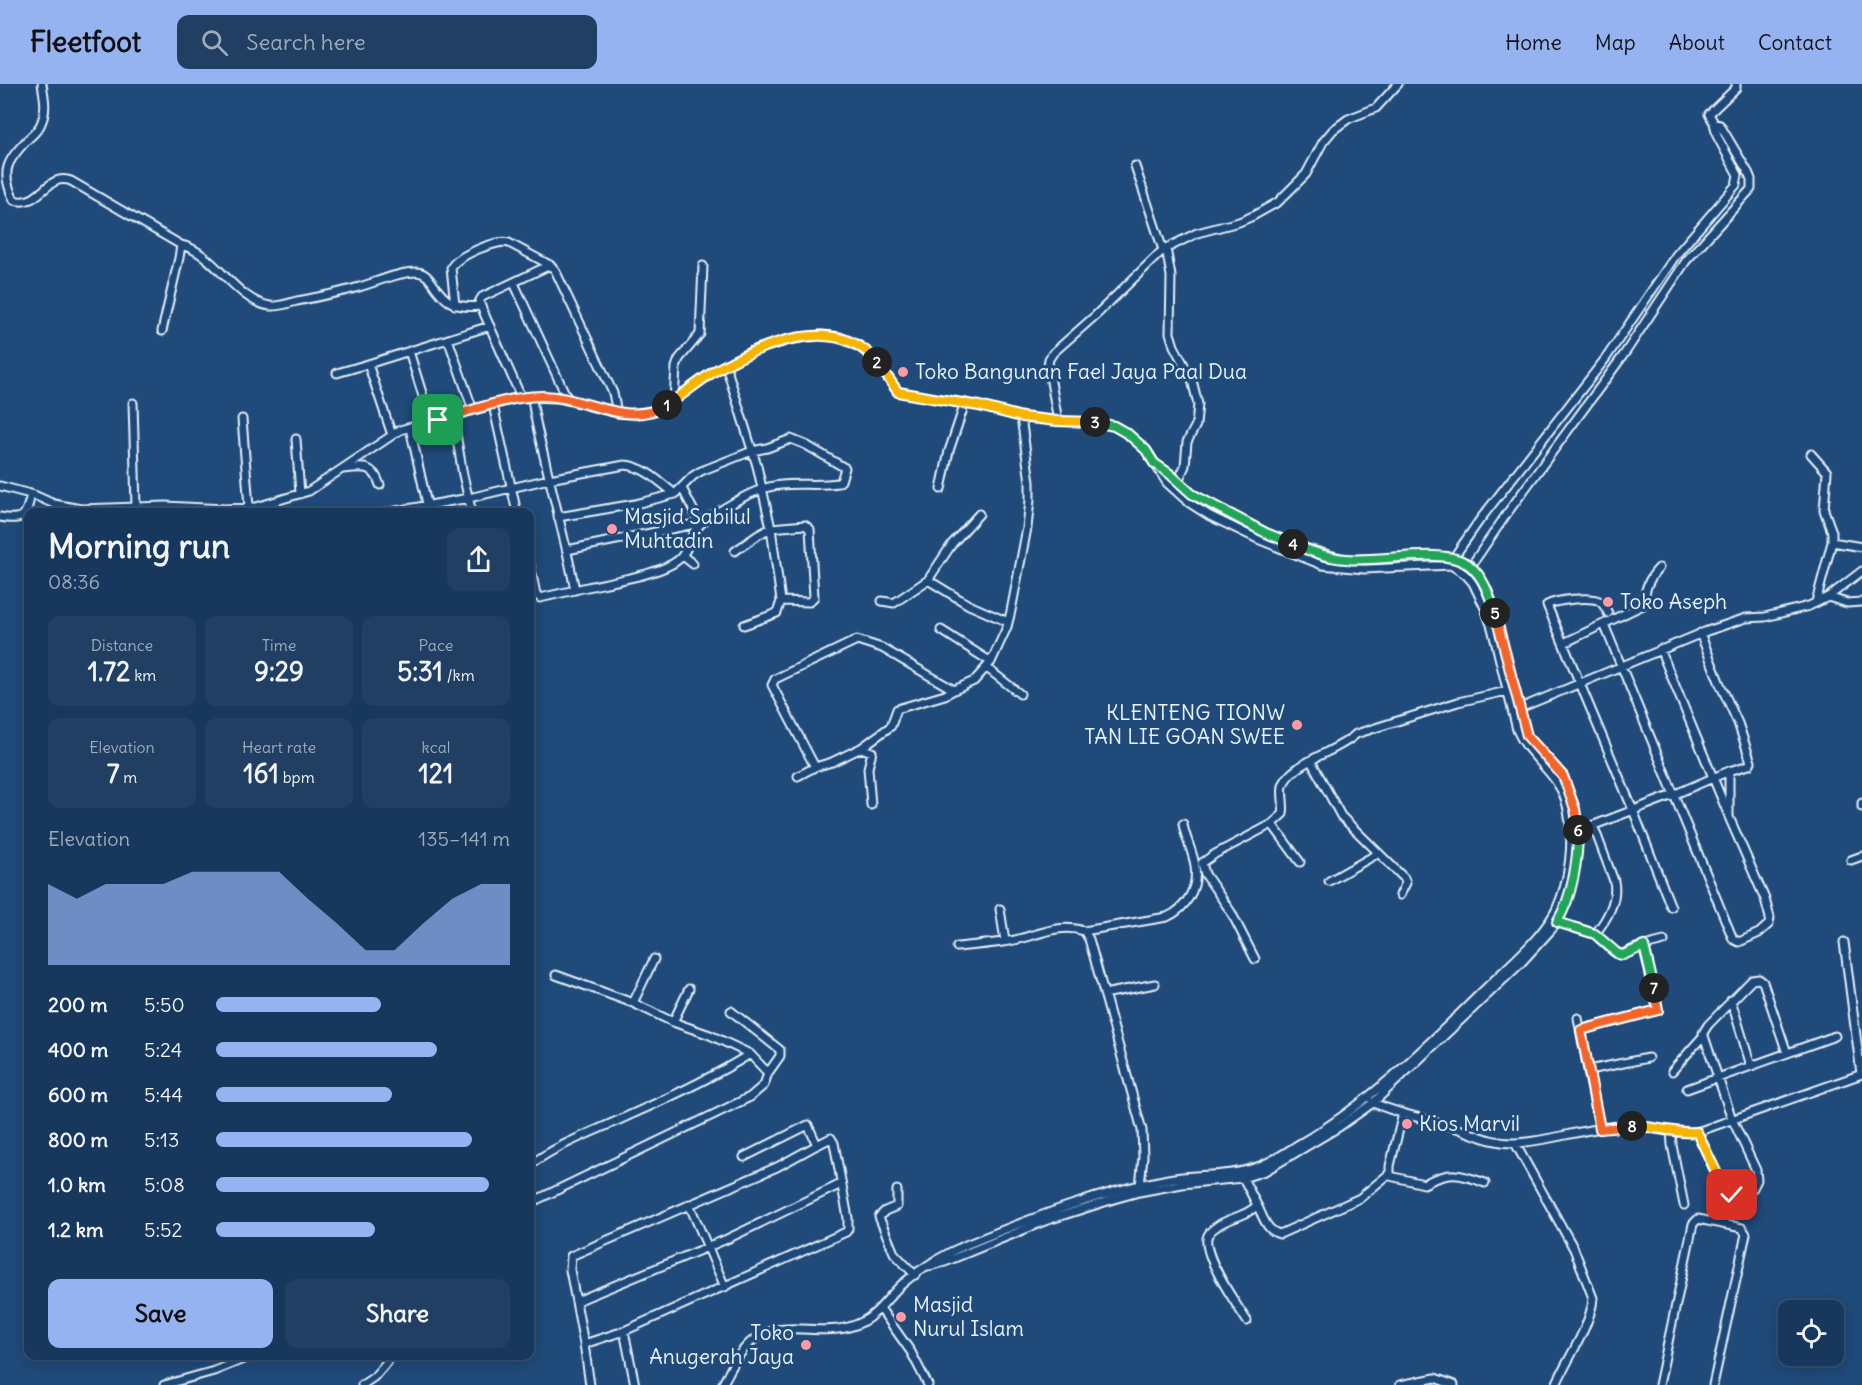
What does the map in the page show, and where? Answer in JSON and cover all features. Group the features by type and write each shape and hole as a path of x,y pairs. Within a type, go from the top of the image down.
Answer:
{"street":[{"path":"42,84 45,107 42,121 37,130 10,159 6,168 7,186 14,200 26,202 32,200 52,183 64,178 195,250 245,293 271,306 324,296 402,274 418,272 424,274 442,296 455,305 480,306"},
{"path":"1058,421 1048,365 1049,359 1164,249 1197,233 1254,216 1278,202 1306,174 1323,142 1333,130 1348,119 1376,108 1398,84"},
{"path":"1454,557 1479,521 1606,358 1676,255 1738,182 1738,175 1709,116 1710,112 1732,92 1737,84"},
{"path":"1470,566 1625,353 1686,261 1746,196 1752,185 1752,179 1720,125 1714,123"},
{"path":"1135,166 1155,221 1171,276 1170,333 1174,346 1192,380 1198,404 1196,425 1187,442 1185,466 1178,481"},
{"path":"455,305 451,268 453,264 458,259 492,244 503,241 509,243 550,265 555,270 613,393 617,413"},
{"path":"162,331 181,244"},
{"path":"1676,255 1686,261"},
{"path":"521,397 479,302 482,297 550,265"},
{"path":"674,400 676,367 679,359 700,334 703,266"},
{"path":"514,283 568,399"},
{"path":"337,373 489,326"},
{"path":"257,508 309,491 392,435 410,428 521,397 568,399 617,413 634,414 658,410 752,351 793,339 821,335 840,338 861,348 874,358 898,392 964,403 1022,417 1114,426 1146,450 1167,483 1177,493 1210,516 1275,547 1322,565 1364,569 1444,564 1459,570 1473,583 1492,628 1521,739 1531,754 1554,776 1561,790 1574,832 1566,881 1556,911 1524,950 1370,1101 1260,1166 1240,1172 1168,1179 1040,1216 942,1256 899,1287 866,1320 846,1328 829,1331 795,1327 767,1332 749,1344 740,1354 722,1385"},
{"path":"448,339 473,410"},
{"path":"409,351 431,422"},
{"path":"368,364 392,435"},
{"path":"726,366 762,488 771,528 781,601 777,613 744,625"},
{"path":"532,397 575,590"},
{"path":"133,403 136,507"},
{"path":"941,489 949,451 964,403"},
{"path":"493,405 517,508"},
{"path":"453,416 471,508"},
{"path":"798,776 861,748 893,723 897,709 945,695 974,681 989,665 1008,622 1030,513 1030,482 1022,417"},
{"path":"242,419 254,508"},
{"path":"410,428 427,504"},
{"path":"558,517 635,504 675,494 701,471 791,439 846,468 838,483 813,486 780,485 762,488 700,523 567,550"},
{"path":"296,440 300,494"},
{"path":"1811,454 1827,472 1824,510 1832,532 1832,542 1816,602"},
{"path":"929,1266 945,1262 1045,1221 1139,1192 1243,1178 1265,1171 1339,1127 1520,964 1557,922 1572,882 1575,809 1567,785 1557,769 1529,739 1492,605 1486,589 1470,566 1454,557 1347,560 1298,546 1192,494 1154,463"},
{"path":"408,508 469,498 549,479 625,465 632,465 675,494"},
{"path":"343,468 370,469 376,473 380,484"},
{"path":"0,486 31,494 54,504 76,508"},
{"path":"682,488 700,523"},
{"path":"28,508 31,494"},
{"path":"108,508 140,508"},
{"path":"882,601 894,603 928,580 952,544 979,513"},
{"path":"0,517 20,519 24,516"},
{"path":"1233,527 1237,518"},
{"path":"534,595 545,598 655,572 667,567 683,556 692,534 700,523"},
{"path":"735,551 771,528 805,525 811,530 814,597 809,602 781,601"},
{"path":"1832,542 1862,547"},
{"path":"683,556 693,564"},
{"path":"1564,643 1643,605 1644,592 1650,578 1659,568"},
{"path":"1520,708 1700,633 1746,618 1780,614 1816,602 1827,597 1862,572"},
{"path":"928,580 969,605 1008,622"},
{"path":"1827,597 1846,603 1862,602"},
{"path":"1608,612 1602,604 1593,599 1560,600 1548,603 1671,907"},
{"path":"1604,624 1733,939 1739,942 1754,937 1766,928 1770,918 1762,892 1660,650"},
{"path":"941,630 989,665 1020,694"},
{"path":"1574,832 1749,765 1751,760 1700,633"},
{"path":"815,767 772,685 775,679 857,640 882,648 954,690"},
{"path":"1255,959 1231,912 1205,874 1202,864 1215,854 1272,824 1283,814 1285,807 1282,794 1288,777 1311,761 1343,745 1356,734 1458,702 1507,691"},
{"path":"861,748 872,753 868,768 871,805"},
{"path":"1311,761 1341,816 1377,854 1404,878 1406,883 1400,895"},
{"path":"1729,771 1729,817"},
{"path":"957,947 1005,941 1060,928 1073,927 1084,931 1167,917 1186,904 1192,890 1195,868 1183,824"},
{"path":"1272,824 1300,862"},
{"path":"1593,825 1616,889 1605,922 1595,934"},
{"path":"1329,881 1377,854"},
{"path":"1851,860 1862,856"},
{"path":"1000,909 1005,941"},
{"path":"1557,922 1595,934 1618,954 1623,955 1644,946 1665,941"},
{"path":"1084,931 1089,939 1142,1130 1140,1186"},
{"path":"1370,1101 1403,1113 1453,1126 1491,1141 1515,1143 1622,1125 1680,1133 1697,1132 1861,1074 1844,942"},
{"path":"1581,1030 1658,1010 1644,946"},
{"path":"633,1003 654,959"},
{"path":"556,975 633,1003 673,1022 710,1035 750,1054 768,1073"},
{"path":"1672,1071 1704,1035 1708,1025 1752,980 1759,979 1763,982 1787,1053"},
{"path":"1104,994 1155,984"},
{"path":"673,1022 689,989"},
{"path":"1731,1000 1751,1066"},
{"path":"534,1201 750,1096 764,1085 768,1073 780,1056 780,1050 731,1011"},
{"path":"1578,1018 1600,1129"},
{"path":"1697,1132 1725,1190 1732,1195 1753,1188 1757,1180 1756,1170 1732,1119 1704,1035"},
{"path":"1687,1089 1835,1036"},
{"path":"534,1162 560,1146 672,1096 750,1054"},
{"path":"1589,1070 1648,1058"},
{"path":"1243,1178 1266,1225 1273,1233 1280,1234 1360,1198 1389,1174 1403,1113"},
{"path":"744,1157 808,1125 817,1145"},
{"path":"1671,1131 1684,1205"},
{"path":"585,1344 624,1331 846,1232 848,1218 836,1151 831,1138 777,1167 571,1256 570,1270 585,1344 590,1385"},
{"path":"1515,1143 1574,1249 1593,1298 1593,1305 1582,1332 1556,1385"},
{"path":"1389,1174 1392,1177 1422,1184 1434,1178 1455,1174 1485,1183"},
{"path":"577,1301 707,1247 841,1184"},
{"path":"897,1190 897,1206 885,1211 879,1217 894,1253 915,1275"},
{"path":"689,1204 725,1287"},
{"path":"1247,1322 1210,1256 1207,1238 1218,1225 1252,1210 1257,1205"},
{"path":"1659,1385 1693,1224 1698,1219 1742,1228 1746,1234 1713,1385"},
{"path":"880,1308 911,1352 928,1385"},
{"path":"624,1331 635,1385"},
{"path":"164,1385 214,1371 241,1360"},
{"path":"362,1385 374,1377 389,1360"},
{"path":"1400,1385 1436,1378 1454,1385"}],"place":[{"name":"Toko Bangunan Fael Jaya Paal Dua","path":"903,372"},
{"name":"Masjid Sabilul Muhtadin","path":"612,529"},
{"name":"Toko Aseph","path":"1608,602"},
{"name":"KLENTENG TIONW TAN LIE GOAN SWEE","path":"1297,725"},
{"name":"Kios Marvil","path":"1407,1124"},
{"name":"Masjid Nurul Islam","path":"901,1317"},
{"name":"Toko Anugerah Jaya","path":"806,1345"}],"route":[{"path":"438,420 521,397 559,398 617,413 634,414 658,410 717,370 752,351 793,339 821,335 850,341 861,348 874,358 898,392 979,406 1022,417 1114,426 1128,434 1146,450 1154,463 1192,494 1266,533 1298,546 1347,560 1454,557 1470,566 1481,579 1492,605 1503,639 1527,736 1563,776 1575,809 1578,831 1575,865 1572,882 1557,922 1595,934 1618,954 1623,955 1644,946 1658,1010 1581,1030 1600,1129 1622,1125 1654,1127 1680,1133 1697,1132 1717,1176 1728,1194 1732,1195"}]}
